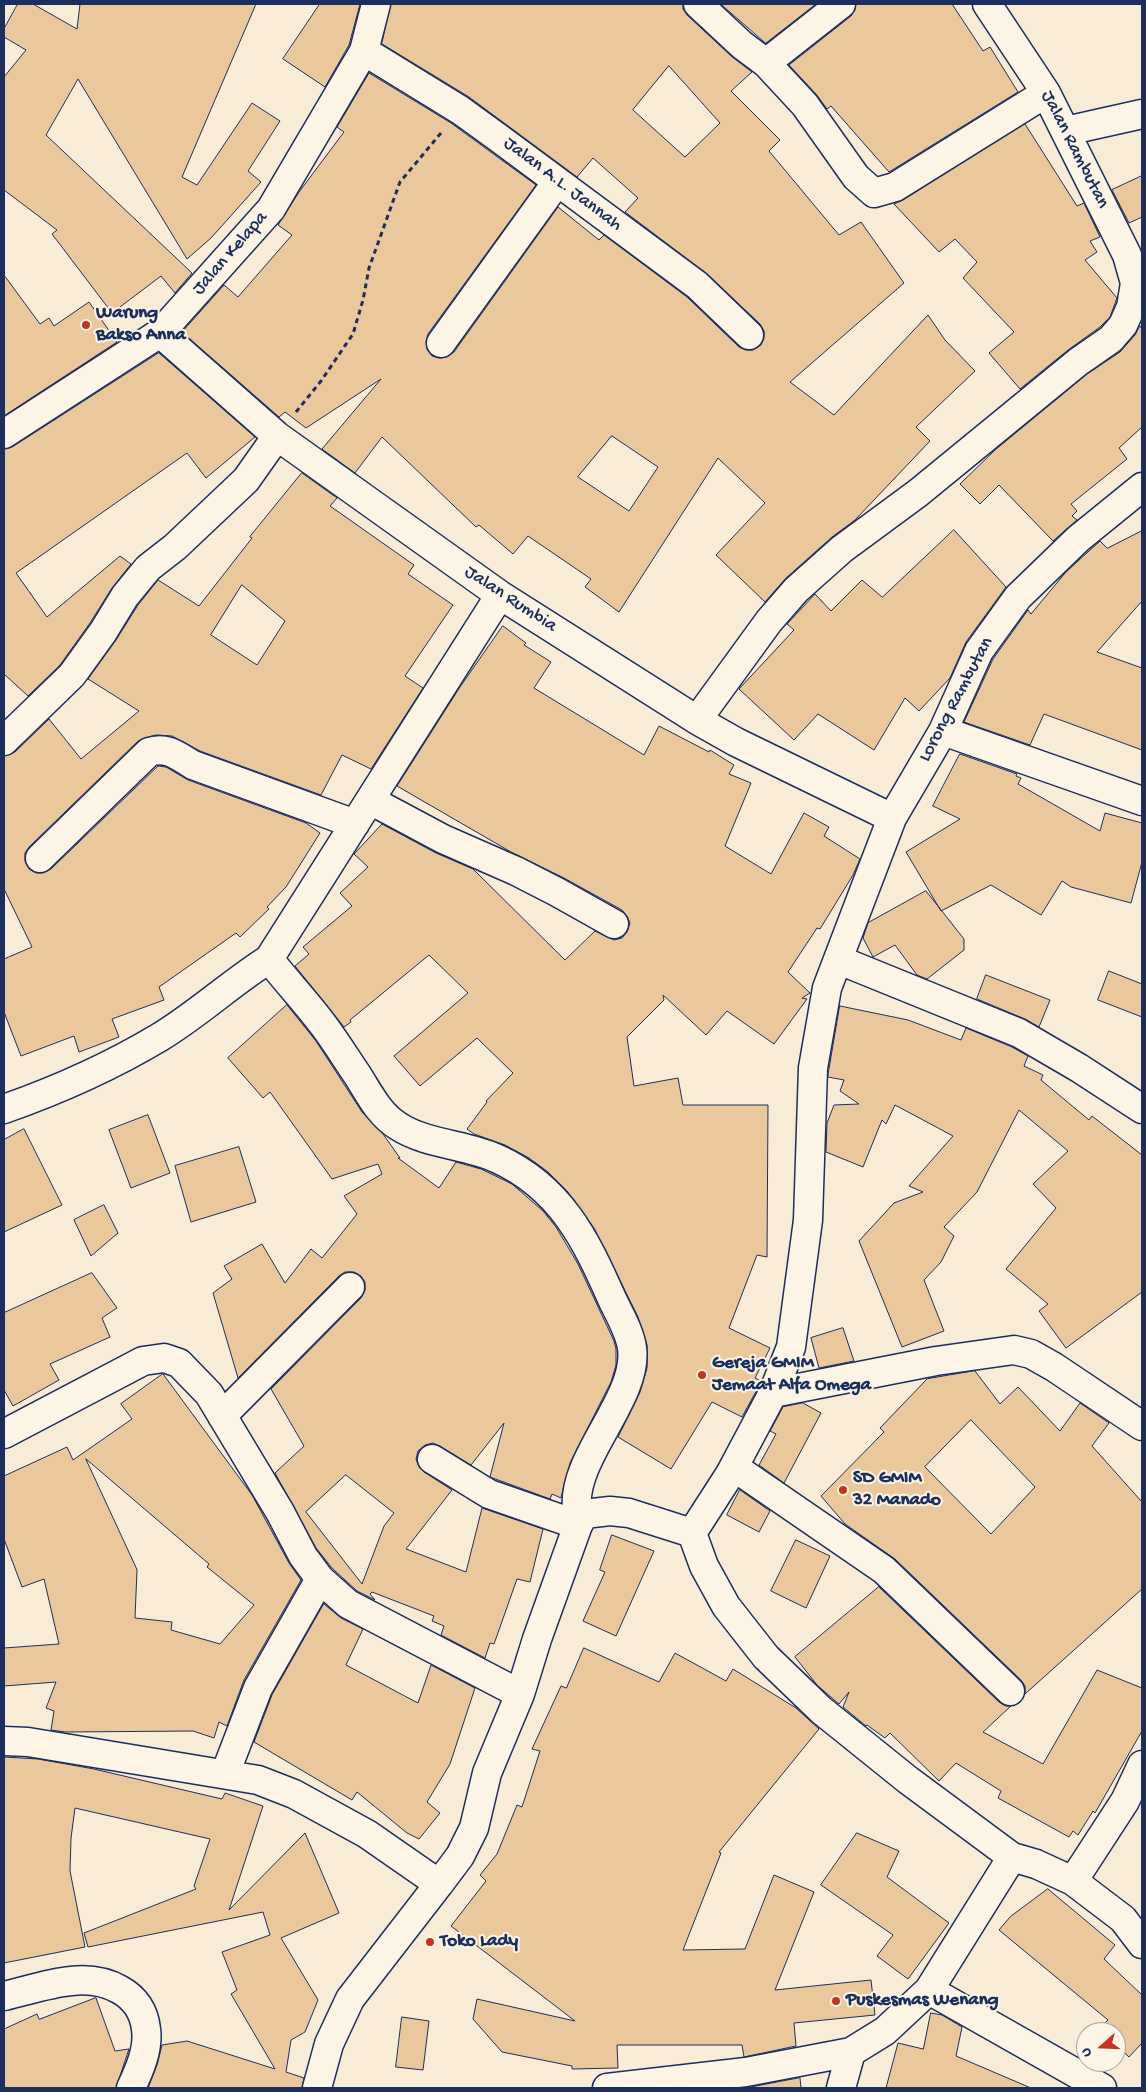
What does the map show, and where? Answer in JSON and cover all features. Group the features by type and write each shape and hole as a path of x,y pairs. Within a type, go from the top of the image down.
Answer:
{"street":[{"name":"Jalan Kelapa","path":"4,434 160,333 271,209 364,51 376,4"},
{"path":"698,4 748,50 766,63 805,105 856,177 874,193 895,187 1046,93"},
{"path":"766,63 842,4"},
{"name":"Jalan Rambutan","path":"697,720 769,621 796,590 842,549 918,493 1078,362 1111,339 1123,325 1131,307 1135,283 1127,255 1046,93 987,4"},
{"name":"Jalan A.L. Jannah","path":"364,51 460,110 697,285 749,335"},
{"path":"1066,131 1139,112"},
{"path":"441,343 557,182"},
{"name":"Jalan Rumbia","path":"160,333 277,436 500,595 697,720 736,742 892,818"},
{"path":"4,742 72,675 103,632 125,596 148,568 175,547 246,480 277,436"},
{"name":"Lorong Rambutan","path":"692,1533 734,1467 773,1394 791,1347 808,1220 813,1068 827,988 892,818 943,731 979,652 1018,597 1078,538 1142,487"},
{"path":"4,1110 50,1093 106,1067 161,1036 242,976 269,959 500,595"},
{"path":"943,731 1142,801"},
{"path":"40,858 149,752 159,748 169,751 193,765 355,824"},
{"path":"370,800 443,839 516,871 614,924"},
{"path":"269,959 324,1026 379,1110 398,1126 415,1134 498,1158 539,1186 557,1202 577,1228 595,1260 632,1345 634,1363 619,1401 580,1482 576,1497 577,1509 581,1520 537,1639 520,1694 487,1773 474,1828 460,1856 350,1999 329,2044 317,2088"},
{"path":"839,960 1018,1032 1079,1068 1142,1110"},
{"path":"222,1416 350,1287"},
{"path":"773,1394 936,1361 1014,1350 1031,1354 1142,1426"},
{"path":"4,1434 143,1361 164,1358 179,1362 209,1394 280,1512 303,1556 320,1579 348,1604 520,1694"},
{"path":"432,1459 489,1494 581,1520 610,1511 629,1513 692,1533 704,1566 726,1606 766,1657 820,1710 908,1780 1012,1857 1036,1864 1072,1881 1123,1919 1142,1944"},
{"path":"734,1467 884,1570 1010,1691"},
{"path":"225,1774 258,1688 320,1579"},
{"path":"4,1741 28,1742 258,1780 294,1794 368,1834 439,1884"},
{"path":"1072,1881 1125,1802 1142,1765"},
{"path":"607,2088 746,2072 851,2052 885,2031 929,1990 1012,1857"},
{"path":"4,1996 70,1981 89,1980 113,1985 132,1999 142,2013 146,2030 145,2049 131,2088"},
{"path":"929,1990 1102,2088"},
{"path":"841,2088 851,2052"}],"path":[{"path":"277,436 321,380 353,334 363,300 369,268 400,182 460,110"}],"building":[{"path":"18,4 33,4 77,29 80,4 256,4 182,177 197,185 252,103 280,121 248,171 261,182 211,238 187,259 78,79 46,135 192,273 175,293 161,276 112,313 52,234 57,230 4,190 4,77 26,50 4,37 4,29"},
{"path":"320,4 360,4 349,45 325,87 283,59"},
{"path":"391,4 683,4 683,9 687,15 731,56 752,72 731,91 780,140 769,151 839,235 861,222 904,283 790,382 834,415 928,315 945,340 975,371 916,427 930,441 855,520 832,537 786,578 765,602 716,555 765,503 718,458 619,612 585,587 591,579 528,536 513,554 479,525 476,527 382,437 355,473 322,449 381,379 306,428 285,412 279,417 182,332 224,285 238,297 292,235 278,225 299,192 344,132 337,127 369,73 451,123 536,185 428,334 426,341 427,349 432,356 439,358 447,357 454,352 558,207 599,240 604,235 687,297 739,347 753,350 761,345 764,338 764,331 760,324 706,273 625,212 638,198 593,158 577,177 469,97 382,44","holes":["669,66 720,123 685,157 633,110","612,436 658,467 629,511 578,477"]},
{"path":"721,4 816,4 766,43"},
{"path":"856,4 952,4 983,51 990,47 1018,92 889,172 831,106 827,109 789,65 851,16"},
{"path":"1025,124 1077,206 1084,203 1100,237 1090,241 1097,252 1085,260 1117,298 1110,317 1100,327 1020,389 989,353 1014,332 963,278 977,262 955,239 939,252 894,204"},
{"path":"1142,176 1142,217 1129,223 1112,190"},
{"path":"4,275 40,324 49,318 54,326 89,302 117,342 4,416"},
{"path":"1140,326 1142,329 1142,427 1119,448 1127,459 1071,504 1077,511 1072,516 1077,520 1053,541 999,485 980,504 960,484 995,450 1087,374 1120,352 1135,335"},
{"path":"159,353 255,437 206,478 187,453 16,573 47,617 120,556 131,564 112,588 60,665 28,696 4,674 4,449 12,447"},
{"path":"302,473 337,498 330,506 414,565 408,574 453,605 405,676 423,688 371,769 342,755 321,795 200,751 172,736 155,735 138,741 29,847 25,853 25,861 29,869 36,873 43,873 51,869 158,766 166,767 188,780 306,823 320,833 286,887 267,907 269,909 240,937 236,933 159,987 164,1000 112,1019 119,1037 79,1052 74,1036 21,1056 4,1012 4,959 32,947 4,889 4,756 15,752 49,719 81,759 139,711 88,679 138,605 158,580 199,606 252,538 250,537","holes":["242,585 285,621 257,665 211,635"]},
{"path":"954,530 1006,587 966,642 950,678 919,711 905,698 874,750 818,714 794,740 739,689 794,630 787,624 815,594 831,611 862,580 882,597"},
{"path":"1142,531 1142,601 1097,652 1142,668 1142,750 1044,714 1030,745 964,722 993,659 1028,610 1031,614 1066,572 1100,541 1107,548"},
{"path":"503,626 526,643 524,645 551,662 534,688 644,755 659,726 709,752 710,750 734,765 729,774 751,783 725,846 771,874 804,813 829,827 824,836 860,859 853,875 820,929 817,928 788,972 810,993 802,998 807,999 774,1044 727,1011 706,1035 663,995 664,1000 627,1037 634,1086 678,1078 683,1105 768,1105 767,1257 757,1255 729,1328 770,1348 755,1378 761,1381 759,1386 742,1417 712,1402 671,1469 618,1437 640,1392 647,1368 647,1345 638,1317 594,1228 567,1191 548,1172 529,1158 505,1145 474,1134 467,1129 486,1101 513,1073 477,1038 420,1086 394,1056 468,993 429,955 344,1027 295,966 309,954 303,947 352,906 340,893 368,867 354,854 382,824 436,853 473,869 565,960 595,931 614,940 622,938 627,932 630,923 622,910 564,878 511,852 397,786 460,687"},
{"path":"960,754 1017,774 1016,776 1021,778 1018,784 1100,831 1105,813 1142,823 1142,862 1131,903 1071,887 1062,881 1041,915 991,885 941,911 906,852 960,819 933,806"},
{"path":"926,891 964,939 964,950 927,979 917,975 895,945 873,957 863,938 868,923"},
{"path":"1109,971 1142,984 1142,1017 1098,1000"},
{"path":"986,975 1050,1000 1039,1027 1025,1019 977,999"},
{"path":"287,1005 316,1041 362,1112 383,1134 400,1158 398,1158 439,1188 456,1162 481,1169 512,1184 543,1211 556,1227 578,1264 614,1341 616,1365 611,1382 570,1463 561,1498 552,1494 550,1499 490,1477 504,1423 471,1465 433,1443 425,1445 418,1451 416,1459 419,1467 452,1490 406,1549 466,1572 482,1508 543,1529 530,1582 517,1579 494,1644 490,1643 485,1658 441,1635 444,1626 432,1621 434,1616 372,1592 370,1594 375,1600 357,1591 332,1568 316,1548 275,1473 304,1446 271,1389 361,1298 365,1290 365,1282 361,1276 354,1272 345,1272 339,1276 238,1378 213,1293 232,1279 224,1266 262,1244 285,1283 311,1249 322,1258 357,1214 344,1196 382,1174 378,1164 332,1179 270,1092 263,1098 228,1058","holes":["346,1475 394,1513 384,1526 362,1584 306,1512"]},
{"path":"840,1006 908,1020 961,1040 966,1028 1012,1047 1028,1056 1024,1066 1043,1075 1041,1080 1089,1120 1092,1116 1142,1155 1142,1292 1066,1348 1039,1311 1048,1304 1006,1269 1056,1208 1033,1184 1068,1151 1019,1110 977,1192 944,1227 954,1236 941,1262 924,1280 944,1331 902,1347 859,1241 894,1203 923,1192 909,1186 953,1136 895,1105 886,1124 882,1120 863,1167 826,1152 827,1123 834,1105 859,1104 840,1091 844,1080 828,1077"},
{"path":"148,1115 170,1173 131,1188 109,1130"},
{"path":"24,1129 62,1205 4,1232 4,1140"},
{"path":"239,1147 256,1202 191,1222 175,1166"},
{"path":"104,1205 118,1233 91,1256 74,1220"},
{"path":"92,1273 117,1308 102,1318 110,1337 50,1364 59,1380 13,1406 4,1390 4,1313"},
{"path":"843,1328 854,1361 819,1368 811,1338"},
{"path":"975,1371 1000,1404 1018,1387 1060,1431 1080,1403 1109,1423 1092,1446 1142,1502 1142,1589 1025,1694 1025,1686 1021,1680 895,1559 845,1524 821,1496 884,1432 880,1428 927,1379","holes":["971,1420 1035,1487 991,1534 925,1467"]},
{"path":"163,1374 252,1495 289,1563 301,1580 244,1680 227,1726 219,1722 214,1738 193,1731 65,1732 51,1730 54,1711 46,1708 56,1682 4,1686 4,1648 59,1644 44,1579 22,1587 4,1539 4,1476 67,1447 73,1460 132,1419 121,1404","holes":["86,1459 209,1564 207,1567 254,1605 220,1644 171,1630 172,1622 135,1618 137,1570"]},
{"path":"803,1403 821,1413 784,1483 759,1465 776,1434 770,1431 783,1407"},
{"path":"740,1490 770,1511 759,1532 727,1515"},
{"path":"612,1535 654,1551 616,1636 583,1621 605,1572 600,1570"},
{"path":"796,1540 830,1556 806,1608 771,1591"},
{"path":"879,1587 999,1702 1006,1706 1011,1706 983,1732 1043,1764 1097,1670 1142,1688 1142,1731 1095,1813 1093,1811 1078,1835 1073,1831 1069,1837 998,1798 1001,1791 956,1763 939,1781 890,1733 885,1738 866,1726 843,1707 849,1692 839,1704 817,1685 795,1657"},
{"path":"324,1604 341,1618 363,1629 346,1665 418,1703 431,1665 475,1688 450,1764 427,1802 440,1813 419,1839 407,1833 357,1792 352,1800 254,1742 272,1695"},
{"path":"584,1648 659,1682 675,1653 726,1681 733,1669 796,1708 819,1729 719,1852 721,1853 683,1950 745,1949 774,1875 814,1892 775,1990 871,1980 875,2015 794,2023 796,2046 744,2057 742,2045 617,2045 618,2068 572,2069 572,2066 502,2052 473,2019 477,1999 575,2021 451,1926 486,1881 480,1875 497,1854 517,1805 522,1807 540,1751 532,1749 561,1686 566,1688"},
{"path":"4,1757 38,1759 94,1769 222,1799 225,1793 263,1806 229,1910 305,1833 339,1913 281,1938 318,2000 305,2032 291,2040 286,2072 304,2078 302,2088 148,2088 162,2045 187,2041 275,2069 231,1994 237,1990 222,1952 270,1935 263,1912 88,1947 84,1933 196,1889 194,1886 210,1839 75,1808 71,1838 70,1871 85,1947 4,1963"},
{"path":"857,1833 899,1851 887,1877 949,1923 908,1979 877,1956 893,1935 821,1885"},
{"path":"1048,1889 1115,1945 1104,1959 1142,1995 1142,2043 1129,2057 1126,2054 1126,2022 1106,2022 1108,2020 999,1930 1010,1917"},
{"path":"96,1998 115,2051 129,2049 116,2088 4,2088 4,2029 37,2014 39,2019"},
{"path":"931,2013 942,2015 962,2027 956,2056 1031,2088 886,2088 898,2043 923,2049"},
{"path":"402,2017 429,2021 423,2070 396,2067"},
{"path":"800,2078 801,2088 746,2088"}],"place":[{"name":"Warung Bakso Anna","path":"86,325"},
{"name":"Gereja GMIM Jemaat Alfa Omega","path":"702,1375"},
{"name":"SD GMIM 32 Manado","path":"843,1490"},
{"name":"Toko Lady","path":"430,1942"},
{"name":"Puskesmas Wenang","path":"836,2001"}]}
